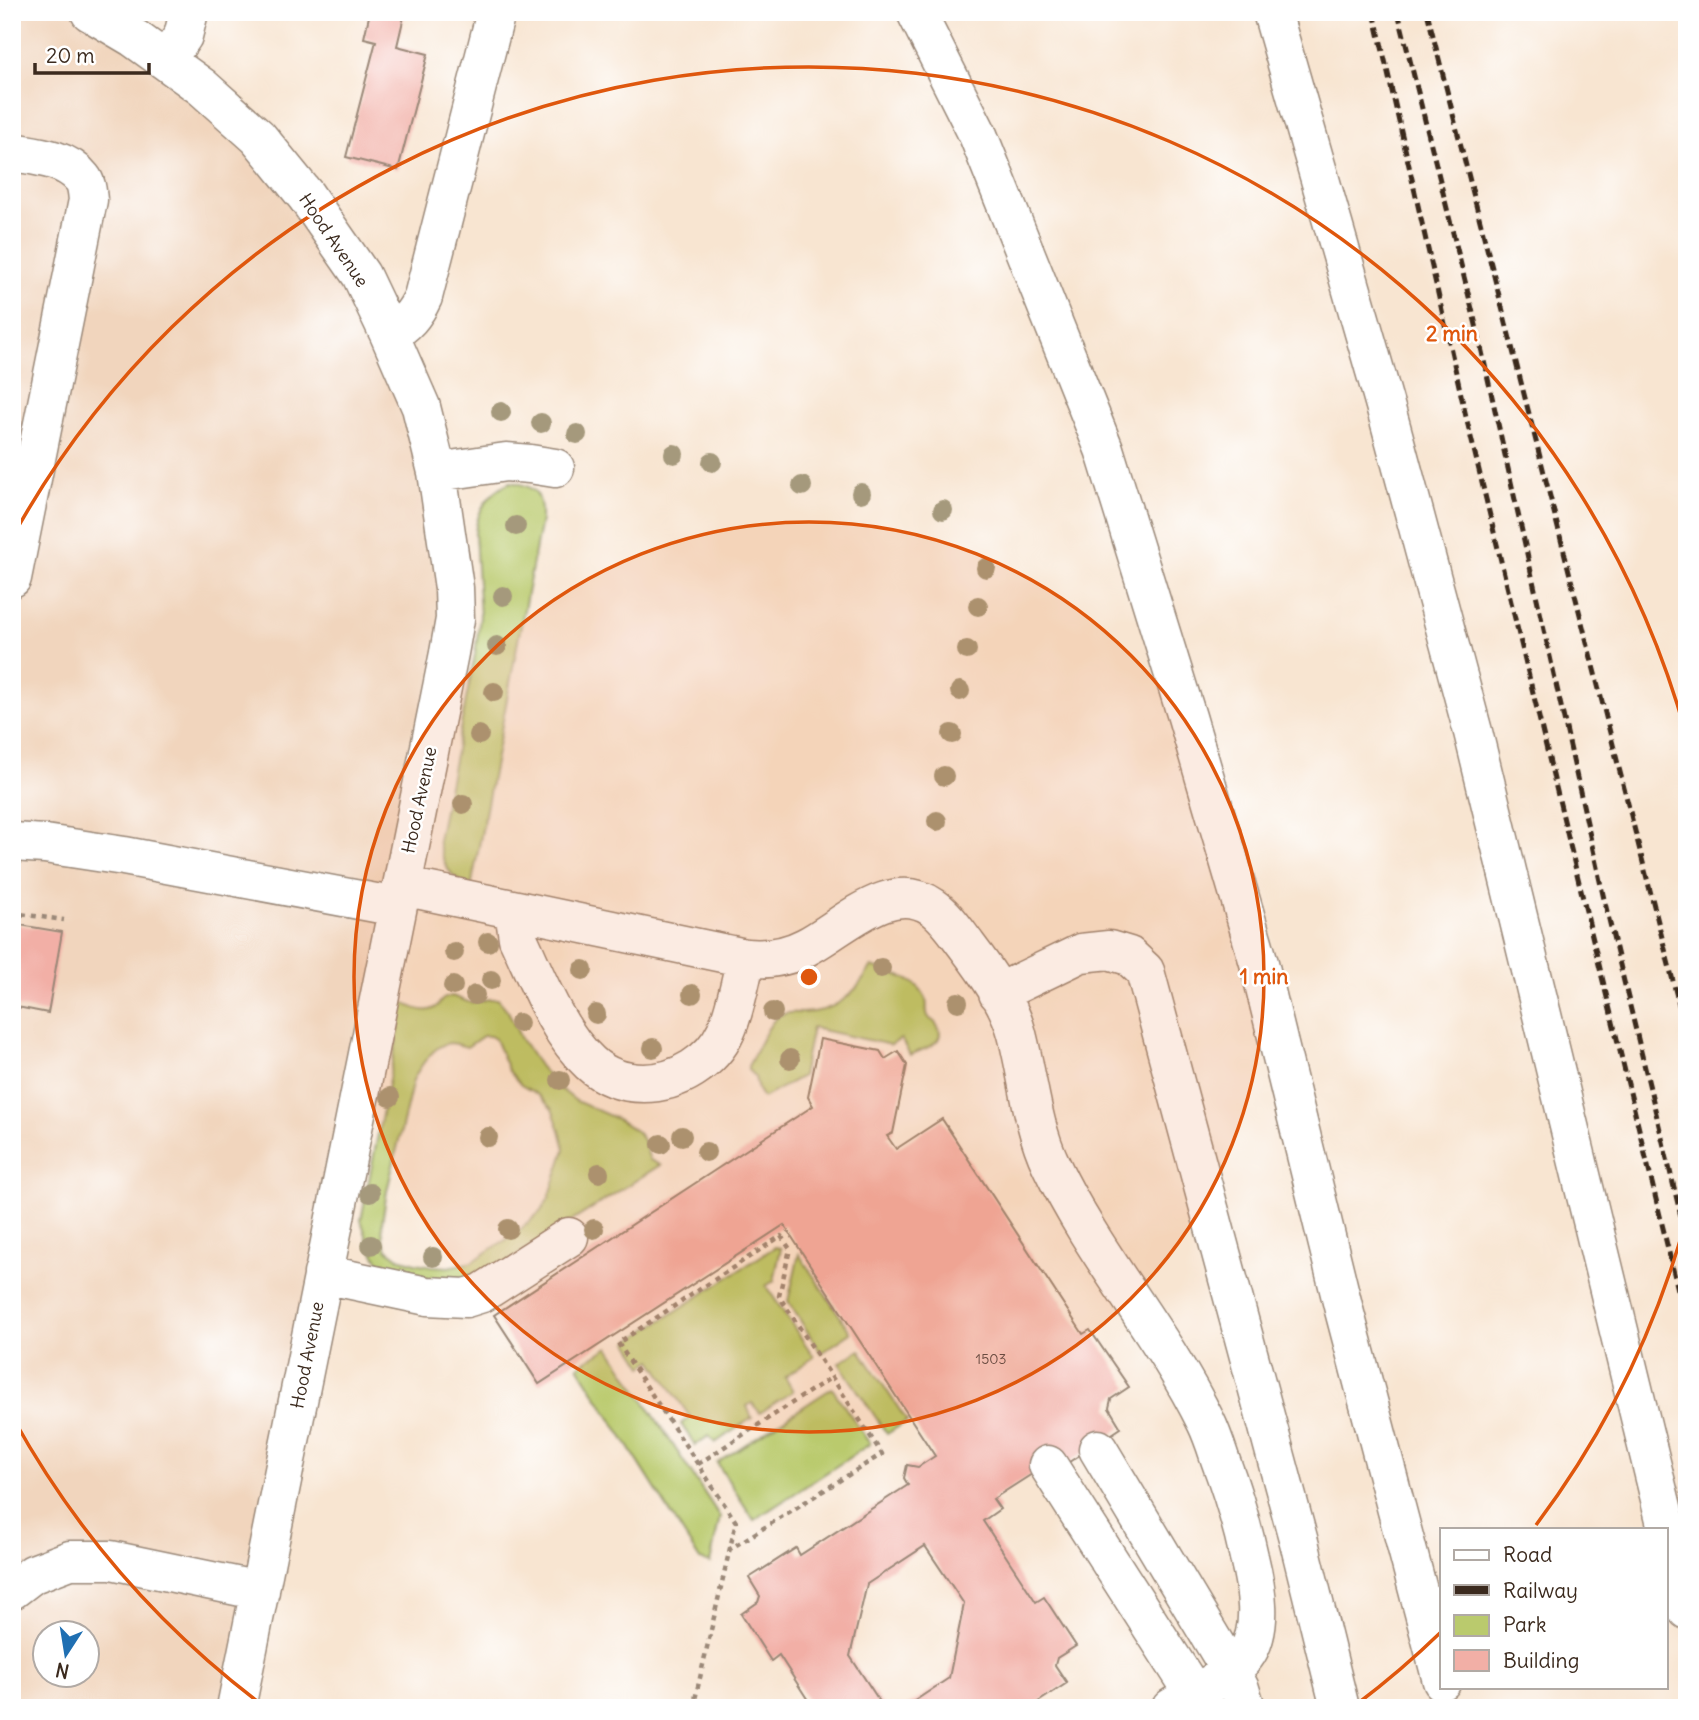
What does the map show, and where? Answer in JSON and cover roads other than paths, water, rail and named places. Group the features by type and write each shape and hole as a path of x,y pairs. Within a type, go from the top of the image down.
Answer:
{"street":[{"name":"Hood Avenue","path":"90,12 134,38 202,87 258,137 306,196 361,275 421,407 437,472 454,588 455,619 260,1591 242,1707"},
{"path":"166,61 183,36 189,12"},
{"path":"389,334 400,329 411,318 423,297 496,12"},
{"path":"916,12 978,135 1104,449 1259,963 1344,1310 1440,1673"},
{"path":"1272,12 1390,422 1473,732 1667,1528"},
{"path":"12,152 50,159 70,167 83,178 88,200 12,578"},
{"path":"437,472 506,462 555,468"},
{"path":"12,842 45,844 399,897 519,911 762,960 806,947 879,903 905,899 933,907 948,921 978,961 1009,1011 1017,1033 1032,1108 1048,1159 1067,1199 1185,1382 1208,1425 1226,1475 1256,1586 1255,1634 1246,1655 1231,1671 1183,1700 1048,1465"},
{"path":"519,911 516,924 518,938 561,1026 576,1049 590,1063 603,1074 623,1081 660,1082 679,1077 715,1049 733,1012 746,958"},
{"path":"998,993 1082,953 1110,950 1129,956 1145,971 1296,1531 1340,1708"},
{"path":"323,1274 426,1296 466,1298 482,1293 569,1237"},
{"path":"1098,1449 1231,1671 1246,1708"},
{"path":"1668,1531 1687,1609"},
{"path":"12,1590 33,1574 70,1560 111,1560 260,1591"},
{"path":"1443,1688 1449,1708"}],"railway":[{"path":"1374,12 1467,421 1687,1327"},
{"path":"1398,12 1476,325 1604,899 1687,1241"},
{"path":"1427,12 1687,1036"}]}
